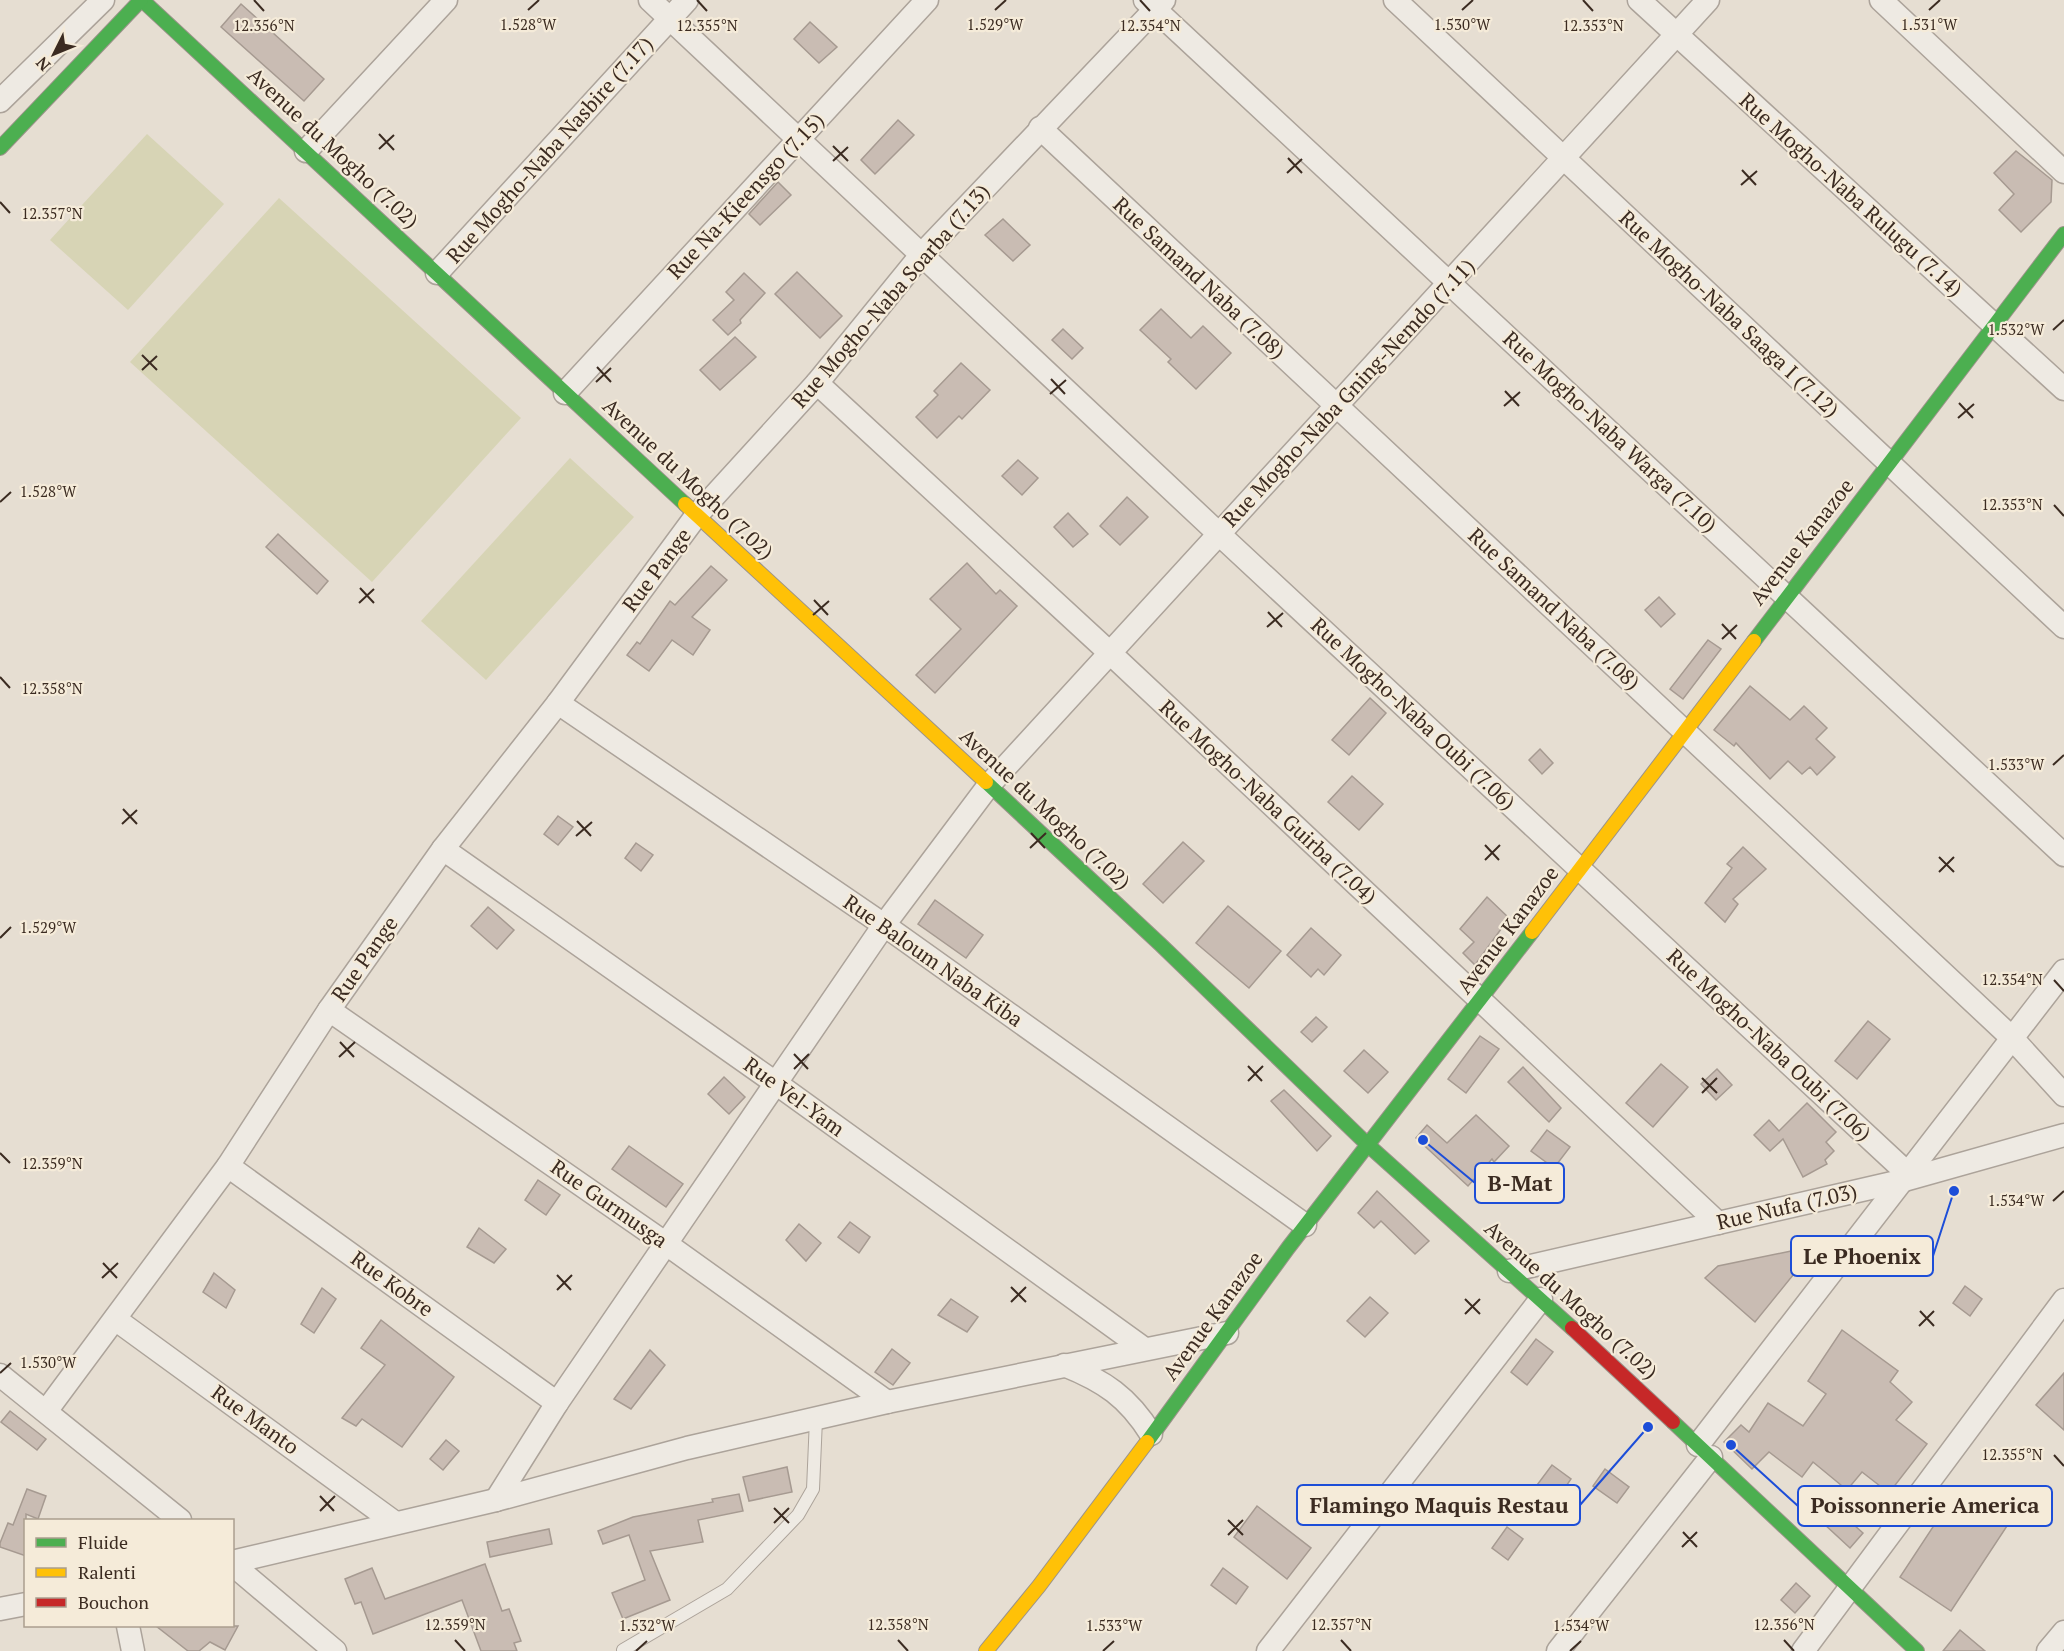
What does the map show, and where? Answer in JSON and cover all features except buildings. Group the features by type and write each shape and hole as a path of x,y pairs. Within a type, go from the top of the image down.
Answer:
{"main road":[{"path":"0,148 141,0"},
{"name":"Avenue du Mogho (7.02)","path":"141,0 1161,945 1368,1145 1541,1299 1917,1651"},
{"name":"Avenue Kanazoe","path":"986,1651 1050,1576 1305,1225 1479,1002 2064,234"}],"street":[{"path":"0,101 103,0"},
{"path":"306,151 446,0"},
{"name":"Rue Mogho-Naba Oubi (7.06)","path":"650,0 1580,870 1904,1177"},
{"name":"Rue Mogho-Naba Nasbire (7.17)","path":"437,273 687,0"},
{"name":"Rue Na-Kieensgo (7.15)","path":"565,393 927,0"},
{"name":"Rue Mogho-Naba Saaga I (7.12)","path":"1395,0 2064,627"},
{"name":"Rue Mogho-Naba Rulugu (7.14)","path":"1639,0 2064,389"},
{"name":"Rue Mogho-Naba Gning-Nemdo (7.11)","path":"496,1500 557,1403 884,925 989,785 1450,284 1561,157 1708,0"},
{"path":"1881,0 2064,172"},
{"name":"Rue Mogho-Naba Soarba (7.13)","path":"696,516 817,383 922,254 1155,3"},
{"name":"Rue Mogho-Naba Warga (7.10)","path":"1155,3 1450,284 2064,855"},
{"name":"Rue Samand Naba (7.08)","path":"1040,128 1336,408 2012,1037 2064,1095"},
{"name":"Rue Mogho-Naba Guirba (7.04)","path":"817,383 1110,653 1479,1002 1718,1222"},
{"name":"Rue Pange","path":"47,1410 228,1166 329,1010 443,849 558,703 696,516"},
{"name":"Rue Baloum Naba Kiba","path":"558,703 884,925 1305,1225"},
{"name":"Rue Vel-Yam","path":"443,849 777,1084 1143,1348"},
{"path":"1558,1651 1904,1177 2064,971"},
{"name":"Rue Gurmusga","path":"329,1010 665,1243 887,1402"},
{"name":"Rue Nufa (7.03)","path":"1509,1271 1904,1177 2064,1135"},
{"name":"Rue Kobre","path":"228,1166 557,1403"},
{"path":"1268,1651 1541,1299"},
{"path":"1803,1651 2064,1300"},
{"name":"Rue Manto","path":"116,1319 394,1522"},
{"path":"234,1562 394,1522 496,1500 687,1448 887,1402 1143,1348 1227,1334"},
{"path":"1064,1365 1097,1378 1123,1398 1136,1411 1151,1434"},
{"path":"0,1375 47,1410 178,1519"},
{"path":"234,1565 335,1651"},
{"path":"0,1609 24,1604"},
{"path":"128,1627 133,1651"},
{"path":"2048,1651 2064,1632"}],"lane":[{"path":"623,1650 727,1589 798,1515 813,1489 816,1419"}],"shaded area":[{"path":"147,134 224,204 128,310 50,240"},
{"path":"279,198 521,418 372,582 130,362"},
{"path":"570,458 634,517 486,680 421,621"}],"traffic: fast":[{"path":"0,148 141,0"},
{"path":"142,0 685,504"},
{"path":"1754,641 2064,234"},
{"path":"986,782 1161,945 1368,1145 1572,1328"},
{"path":"1147,1442 1288,1248 1532,932"},
{"path":"1673,1422 1917,1651"}],"traffic: slow":[{"path":"685,504 986,782"},
{"path":"1532,932 1754,641"},
{"path":"986,1651 1039,1586 1147,1442"}],"traffic: jam":[{"path":"1572,1328 1673,1422"}],"place":[{"name":"B-Mat","path":"1423,1140"},
{"name":"Le Phoenix","path":"1954,1191"},
{"name":"Flamingo Maquis Restau","path":"1648,1427"},
{"name":"Poissonnerie America","path":"1731,1445"}]}
